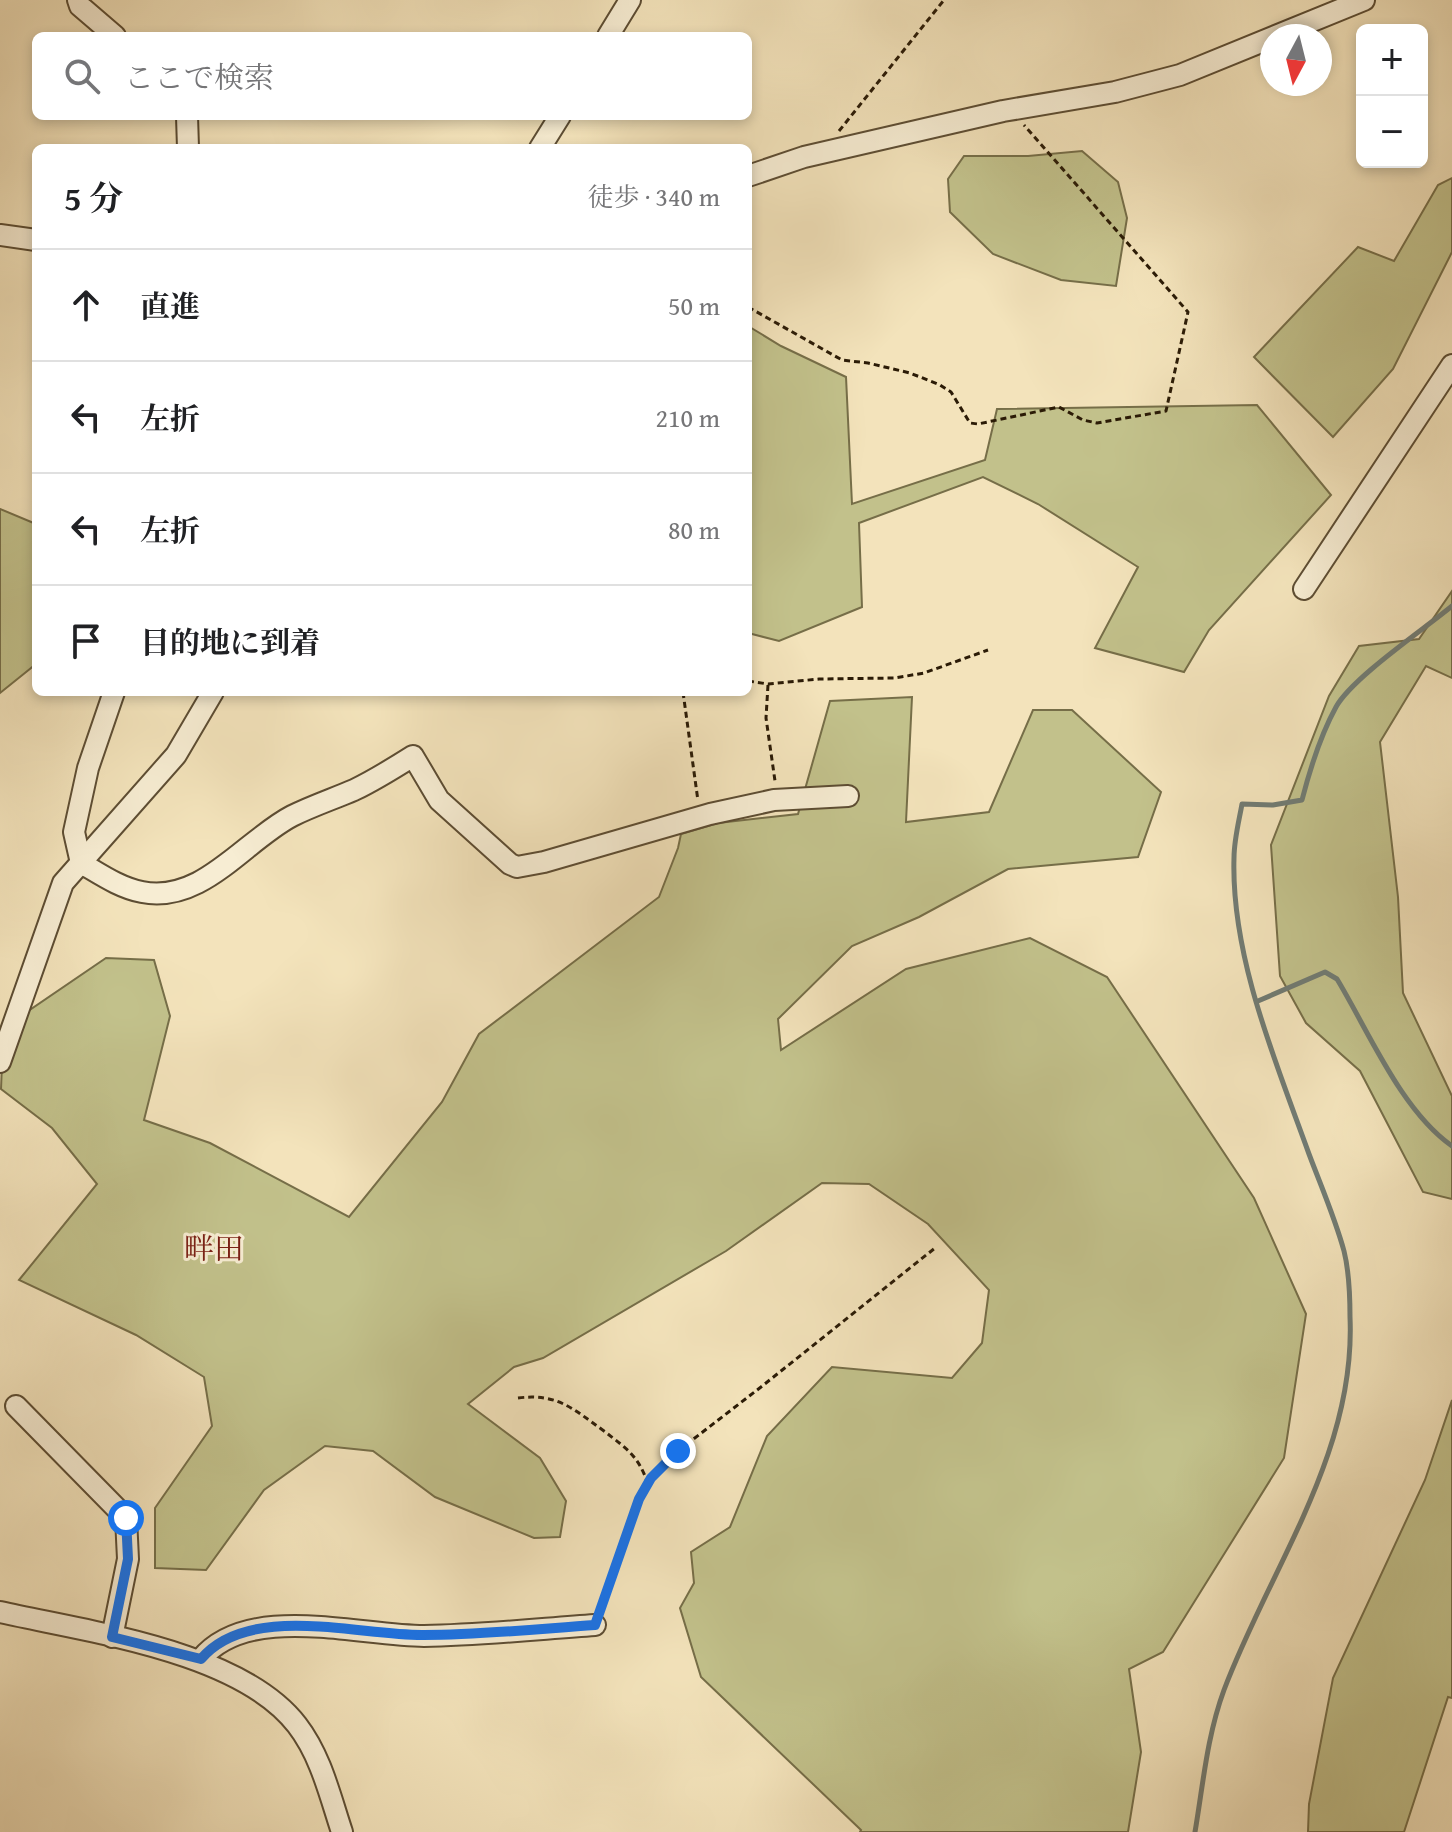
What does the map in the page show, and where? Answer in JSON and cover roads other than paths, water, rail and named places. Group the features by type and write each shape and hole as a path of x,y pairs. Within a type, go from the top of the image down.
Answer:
{"street":[{"path":"78,0 80,6 110,32"},
{"path":"610,32 630,0"},
{"path":"752,175 821,153 1011,110 1115,92 1180,75 1364,0"},
{"path":"187,120 188,144"},
{"path":"542,144 558,120"},
{"path":"0,235 32,239"},
{"path":"1304,589 1452,365"},
{"path":"113,696 88,768 74,832 81,863 116,883 143,892 164,893 188,887 215,873 289,817 376,779 413,756 439,800 481,841 517,867 701,817 777,800 848,796"},
{"path":"0,1062 63,883 176,755 211,696"},
{"path":"16,1406 126,1518 128,1559 112,1637"},
{"path":"0,1612 201,1659 275,1702 298,1725 318,1759 342,1832"},
{"path":"201,1659 211,1647 231,1636 297,1625 419,1636 595,1625"}],"waterway":[{"path":"1195,1832 1218,1707 1325,1463 1339,1416 1348,1367 1350,1301 1344,1251 1270,1046 1240,933 1234,858 1242,804 1273,805 1302,800 1320,741 1344,695 1452,606"},
{"path":"1258,1001 1325,972 1337,979 1402,1091 1434,1131 1452,1146"}],"district":[{"name":"畔田","path":"214,1249"}]}
